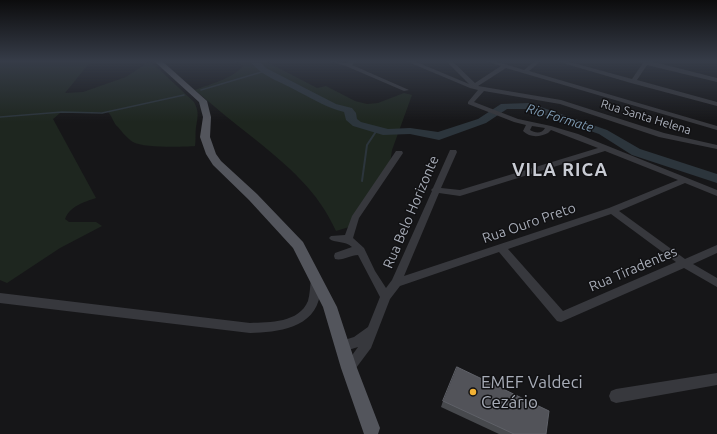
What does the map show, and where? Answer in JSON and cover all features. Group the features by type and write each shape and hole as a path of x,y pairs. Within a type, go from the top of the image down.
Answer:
{"main road":[{"path":"181,81 203,101 207,117 206,137 211,154 217,163 253,197 298,245 330,307 349,368 371,428"}],"street":[{"path":"388,81 406,90"},
{"name":"Rua Santa Helena","path":"462,81 482,89 561,102 674,138 717,147"},
{"path":"469,81 474,86 481,81"},
{"path":"557,81 717,128"},
{"path":"633,82 717,104"},
{"path":"482,89 470,103 485,108 503,117 530,124 526,131 532,134 538,135 546,132 549,127 606,148 717,193"},
{"path":"435,190 460,193 606,148"},
{"name":"Rua Belo Horizonte","path":"396,283 435,190 453,152"},
{"path":"348,239 355,218 398,153"},
{"name":"Rua Ouro Preto","path":"396,283 612,210 686,180"},
{"path":"612,210 684,263 717,283"},
{"path":"334,238 348,239 358,246 385,297"},
{"name":"Rua Tiradentes","path":"501,247 561,317 717,249"},
{"path":"339,256 350,251 361,251"},
{"path":"0,298 250,328 275,327 292,323 303,316 312,303 316,278"},
{"path":"349,368 367,344 385,297 396,283"},
{"path":"342,346 365,337 372,330"},
{"path":"616,396 717,379"}],"shaded area":[{"path":"0,81 75,81 65,93 83,92 114,81 172,81 194,102 198,114 195,146 182,147 138,144 127,137 116,125 108,112 60,113 53,119 96,198 82,203 74,208 65,219 69,222 96,222 102,226 60,248 7,283 0,280"},
{"path":"219,81 304,81 317,88 326,86 355,101 367,104 378,103 404,93 412,95 392,150 389,170 349,227 336,231 321,204 291,170 195,90"}],"building":[{"name":"EMEF Valdeci Cezário","path":"457,367 549,411 546,434 514,434 443,401"}],"waterway":[{"path":"201,90 230,81"},
{"name":"Rio Formate","path":"285,81 332,106 348,110 351,113 352,120 357,124 387,133 410,131 439,136 482,121 505,106 529,106 603,132 636,152 717,179"},
{"path":"0,117 62,112 102,113 184,95"},
{"path":"362,181 367,145 377,130"}],"place":[{"name":"EMEF Valdeci Cezário","path":"473,392"}],"district":[{"name":"VILA RICA","path":"560,170"}]}
